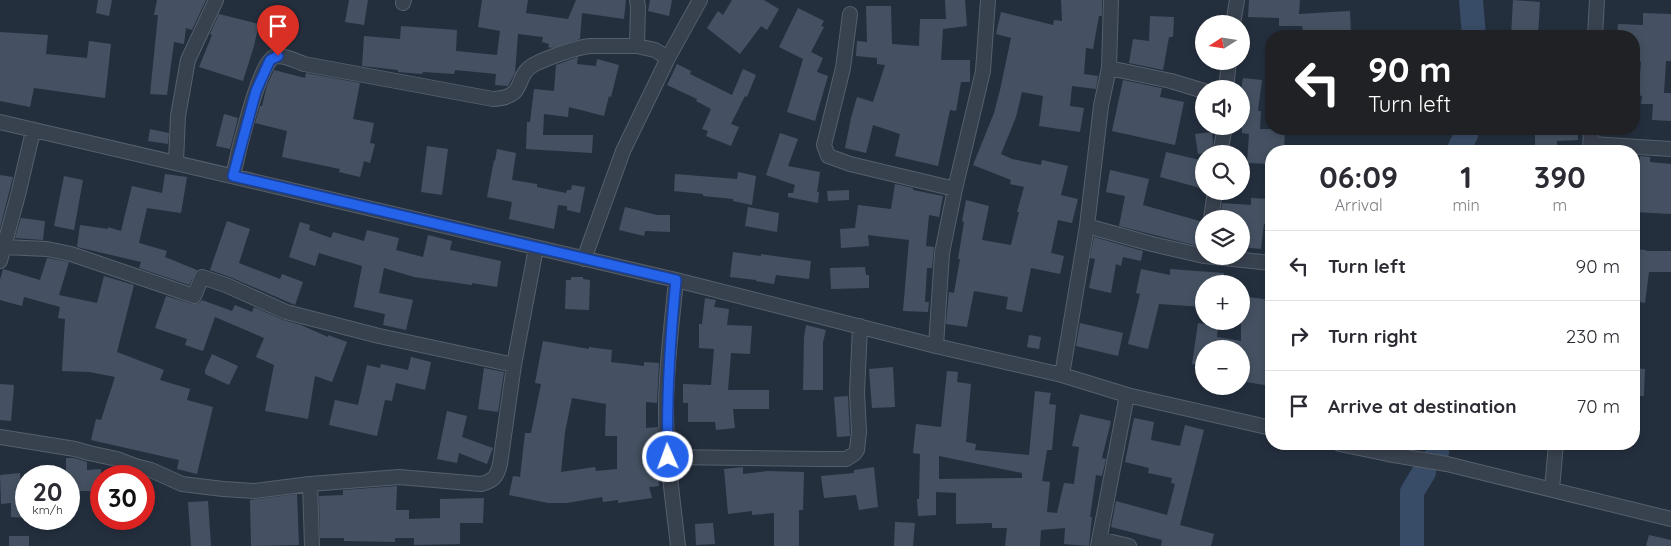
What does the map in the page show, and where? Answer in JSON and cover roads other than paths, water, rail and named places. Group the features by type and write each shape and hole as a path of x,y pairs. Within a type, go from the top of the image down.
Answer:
{"street":[{"path":"176,162 178,116 188,60 216,0"},
{"path":"637,0 637,46"},
{"path":"584,259 623,152 668,58 700,0"},
{"path":"936,346 942,253 983,71 988,0"},
{"path":"1062,375 1086,226 1101,106 1109,68 1110,0"},
{"path":"1235,15 1237,0"},
{"path":"1595,30 1597,0"},
{"path":"850,14 843,68 824,144 828,156 850,164 955,189"},
{"path":"233,176 256,91 267,64 273,57 278,56 313,66 493,99 510,96 516,92 524,72 534,65 588,46 637,46 655,50 668,58"},
{"path":"1109,68 1171,81 1195,88"},
{"path":"0,122 676,280 936,346 1062,375 1127,395 1265,427"},
{"path":"0,262 33,131"},
{"path":"1640,149 1671,149"},
{"path":"1086,226 1195,254"},
{"path":"4,247 47,249 71,254 194,296 202,277 226,285 286,312 379,336 514,365"},
{"path":"0,437 76,449 117,459 151,470 182,484 254,491 310,484 400,478 481,484 491,481 497,475 500,464 514,365 536,248"},
{"path":"1250,261 1265,262"},
{"path":"676,280 669,345 666,408 668,457 678,546"},
{"path":"668,457 821,460 846,459 854,454 857,450 859,432 857,393 860,326"},
{"path":"1127,395 1098,542 1129,546"},
{"path":"1369,450 1447,464 1671,519"},
{"path":"1552,489 1555,450"},
{"path":"310,484 312,546"}],"waterway":[{"path":"1471,0 1474,30"},
{"path":"1461,145 1466,135"},
{"path":"1412,546 1412,492 1424,472"}]}
